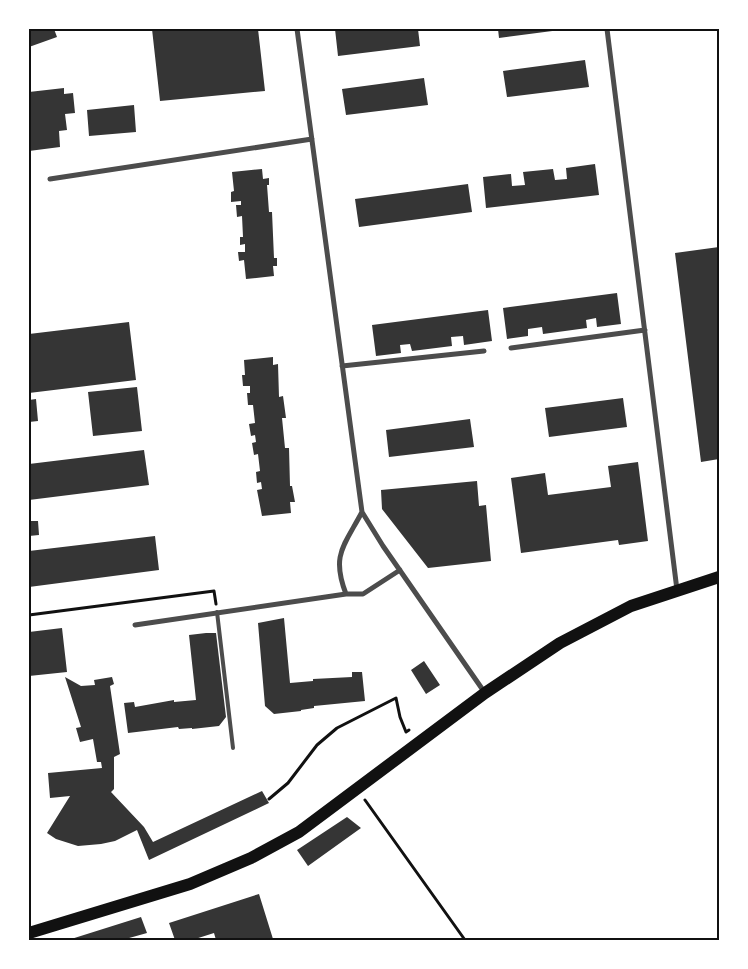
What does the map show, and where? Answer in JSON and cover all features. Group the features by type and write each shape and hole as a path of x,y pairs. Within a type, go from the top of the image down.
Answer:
{"main road":[{"path":"29,933 190,884 251,858 299,832 485,693 545,652 607,617 677,590 719,577"}],"street":[{"path":"297,29 362,512 485,693"},
{"path":"606,29 677,590"},
{"path":"50,179 312,140"},
{"path":"511,348 644,330"},
{"path":"342,366 484,351"},
{"path":"346,594 338,574 340,552 362,512"},
{"path":"135,624 346,594 363,594 400,570"}],"lane":[{"path":"217,612 233,748"}],"path":[{"path":"29,615 214,592 217,612"},
{"path":"269,799 288,784 317,745 337,728 382,703 396,698 400,717 406,732 414,727"},
{"path":"372,794 364,800 465,940"}],"building":[{"path":"29,29 54,29 57,37 29,47"},
{"path":"152,29 258,29 265,91 160,101"},
{"path":"335,29 418,29 420,46 338,56"},
{"path":"498,29 560,29 560,30 499,38"},
{"path":"585,60 589,87 507,97 503,71"},
{"path":"424,78 428,105 346,115 342,89"},
{"path":"64,88 64,94 73,93 75,113 65,114 67,130 59,131 60,147 29,151 29,92"},
{"path":"134,105 136,132 89,136 87,110"},
{"path":"595,164 599,195 486,208 483,177 511,174 512,186 525,185 523,172 553,169 555,180 567,179 566,168"},
{"path":"262,169 263,179 269,178 269,185 267,185 269,212 272,212 274,258 277,258 277,266 273,266 274,276 246,279 244,260 239,261 238,252 245,252 245,244 240,245 240,237 243,237 242,216 237,217 236,205 241,205 241,201 231,202 231,192 234,191 232,172"},
{"path":"468,184 472,212 359,227 355,199"},
{"path":"719,247 719,459 701,462 675,253"},
{"path":"617,293 621,324 597,327 596,318 586,320 587,328 543,334 542,327 528,329 528,336 507,339 503,308"},
{"path":"488,310 492,341 464,345 463,336 451,337 452,346 412,351 410,344 400,345 401,353 376,356 372,325"},
{"path":"129,322 136,380 29,393 29,334"},
{"path":"273,357 273,365 278,364 279,397 283,396 286,418 282,418 285,448 289,448 290,486 292,486 295,502 290,502 291,513 262,516 257,490 262,489 261,482 257,483 256,472 260,471 258,454 254,455 252,443 256,442 255,435 251,436 249,424 255,423 253,405 248,405 247,393 250,393 250,386 243,386 242,375 245,375 244,360"},
{"path":"137,387 142,431 93,436 88,392"},
{"path":"623,398 627,427 549,437 545,408"},
{"path":"36,399 38,421 29,422 29,400"},
{"path":"470,419 474,447 389,457 386,430"},
{"path":"144,450 149,485 29,500 29,464"},
{"path":"638,462 648,541 619,545 618,540 521,553 511,478 545,473 548,495 611,487 608,466"},
{"path":"477,481 479,506 486,505 491,561 428,568 382,509 381,490"},
{"path":"29,521 38,521 39,535 29,536"},
{"path":"155,536 159,570 29,587 29,551"},
{"path":"284,618 290,683 313,681 313,679 352,677 352,672 362,672 365,701 314,706 314,708 301,711 274,714 265,706 258,623"},
{"path":"62,628 67,672 29,676 29,632"},
{"path":"216,633 226,717 219,726 192,729 179,729 178,727 128,733 124,703 134,702 135,707 174,700 174,702 196,700 189,635"},
{"path":"424,661 440,685 426,694 411,670"},
{"path":"65,677 81,686 95,685 94,680 112,677 114,684 110,686 120,754 114,757 114,789 111,792 144,827 153,842 262,791 269,803 149,860 137,830 115,841 101,844 78,846 56,839 47,833 70,796 50,798 48,773 102,768 101,762 97,762 93,739 80,742 76,728 81,727"},
{"path":"347,817 361,828 308,866 297,850"},
{"path":"259,894 273,939 216,940 214,933 192,940 175,940 169,923"},
{"path":"141,917 147,933 122,940 68,940"}]}
